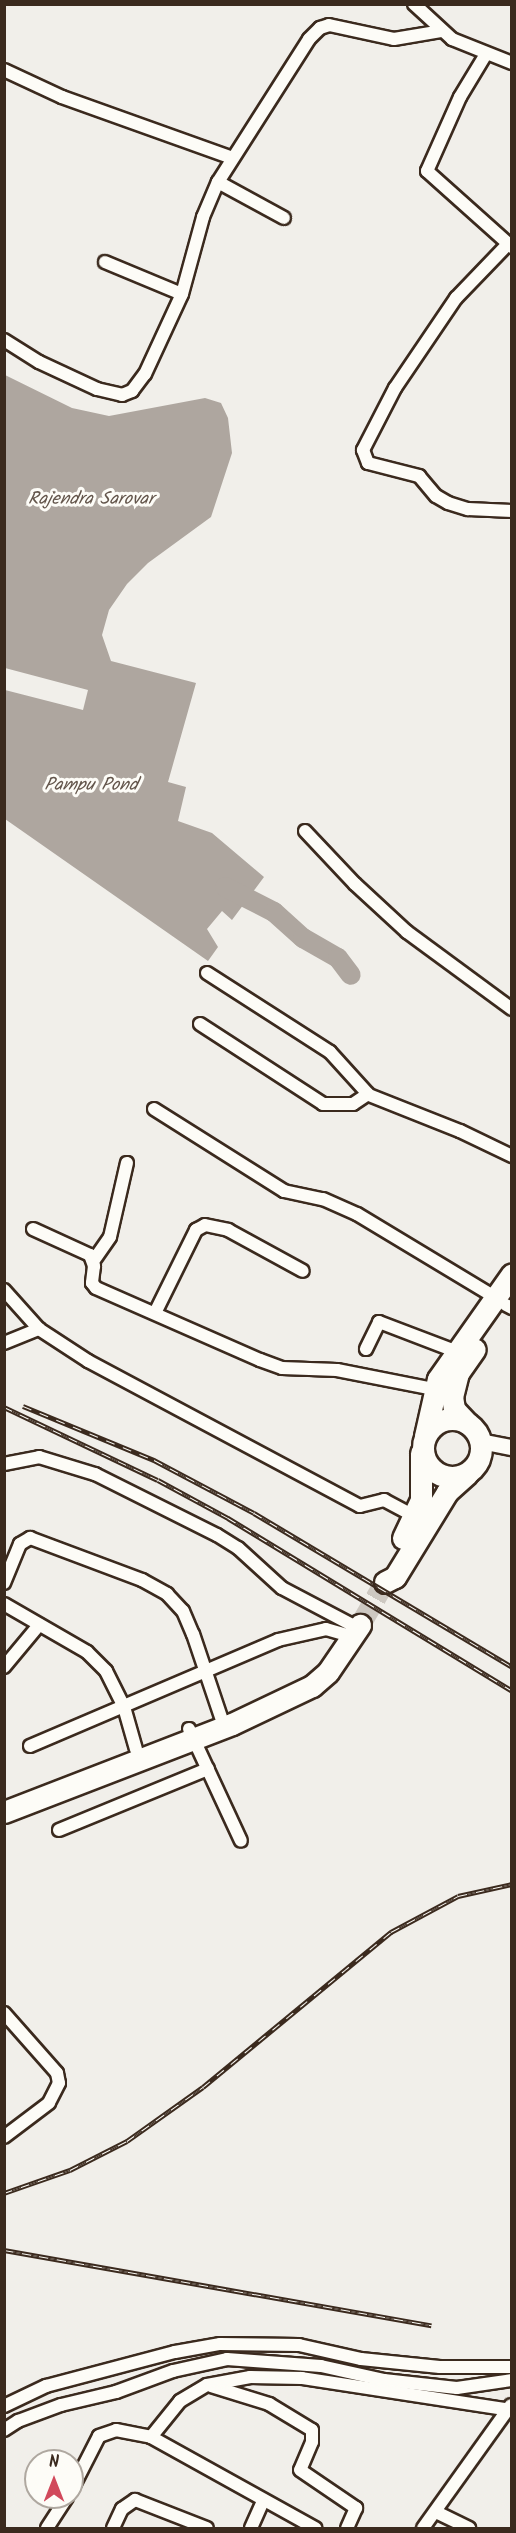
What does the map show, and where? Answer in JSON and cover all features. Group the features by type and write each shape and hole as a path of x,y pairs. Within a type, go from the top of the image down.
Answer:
{"highway":[{"path":"506,1302 455,1351 434,1389 423,1443 421,1500 386,1571 384,1583 395,1577 447,1492 473,1468 480,1456 480,1441 453,1404 455,1381 506,1302 512,1274"},
{"path":"467,1423 454,1419 440,1421 423,1443 427,1464 438,1474 460,1476 473,1468"},
{"path":"4,1812 30,1797 136,1749 265,1710 312,1686 328,1672 357,1630"},
{"path":"4,1801 30,1797 191,1734 221,1717 311,1676 328,1672"}],"street":[{"path":"414,4 442,32 486,54 512,63"},
{"path":"4,340 39,362 97,388 122,395 138,386 182,294 203,217 218,182 320,28 329,25 394,39 442,32"},
{"path":"486,54 460,97 427,171 510,246 456,298 395,388 363,450 368,463 419,476 436,496 447,503 468,509 512,511"},
{"path":"4,70 62,97 232,158"},
{"path":"218,182 284,218"},
{"path":"105,262 182,294"},
{"path":"305,831 355,884 407,932 512,1009"},
{"path":"207,973 330,1052 368,1094 512,1156"},
{"path":"200,1024 323,1104 353,1104 368,1094"},
{"path":"154,1109 284,1191 323,1199 357,1214 506,1302"},
{"path":"127,1163 110,1237 94,1260 92,1283 96,1288 282,1368 337,1370 434,1389"},
{"path":"155,1313 196,1230 205,1226 228,1230 303,1271"},
{"path":"33,1229 94,1260"},
{"path":"4,1290 39,1329 88,1361 360,1506 384,1500 414,1516"},
{"path":"366,1349 379,1322 455,1351"},
{"path":"4,1343 39,1329"},
{"path":"480,1441 512,1447"},
{"path":"4,1464 39,1457 95,1474 217,1535 238,1548 282,1588 357,1630"},
{"path":"4,1583 20,1544 30,1539 142,1580 167,1594 183,1611 221,1717"},
{"path":"4,1604 94,1658 106,1671 124,1707 136,1749"},
{"path":"4,1667 39,1625"},
{"path":"30,1746 206,1670 306,1631 357,1630"},
{"path":"191,1734 241,1841"},
{"path":"59,1830 207,1769"},
{"path":"4,2013 57,2073 59,2083 49,2103 4,2137"},
{"path":"4,2406 46,2386 175,2352 220,2344 299,2345 362,2359 440,2367 512,2367"},
{"path":"4,2430 18,2421 61,2404 116,2392 172,2371 227,2359 281,2361 384,2380 457,2388 512,2380"},
{"path":"151,2437 180,2401 207,2385 250,2377 302,2378 510,2407 423,2529"},
{"path":"207,2385 269,2404 312,2430 312,2442 300,2470 356,2508 347,2529"},
{"path":"84,2465 99,2436 116,2430 151,2437 315,2529"},
{"path":"113,2529 122,2509 135,2500 207,2529"},
{"path":"252,2529 263,2501"},
{"path":"47,2529 60,2509"},
{"path":"436,2512 469,2529"}],"water":[{"path":"5,375 72,408 109,416 205,398 221,403 228,418 232,453 211,517 148,563 127,584 109,610 102,635 111,661 196,683 168,782 186,787 178,821 212,833 264,877 232,920 222,911 207,929 218,947 208,961 5,819 5,690 83,710 88,690 5,668"}],"waterway":[{"path":"225,887 274,912 303,938 338,958 351,975"}],"tunnel":[{"path":"360,1625 383,1585"}],"railway":[{"path":"23,1406 154,1460 254,1513 512,1667"},
{"path":"4,1407 158,1480 228,1518 512,1691"},
{"path":"4,2193 70,2170 127,2141 203,2087 391,1932 458,1896 512,1884"},
{"path":"4,2250 431,2325"}],"water label":[{"name":"Rajendra Sarovar","path":"91,500"},
{"name":"Pampu Pond","path":"91,786"}]}
